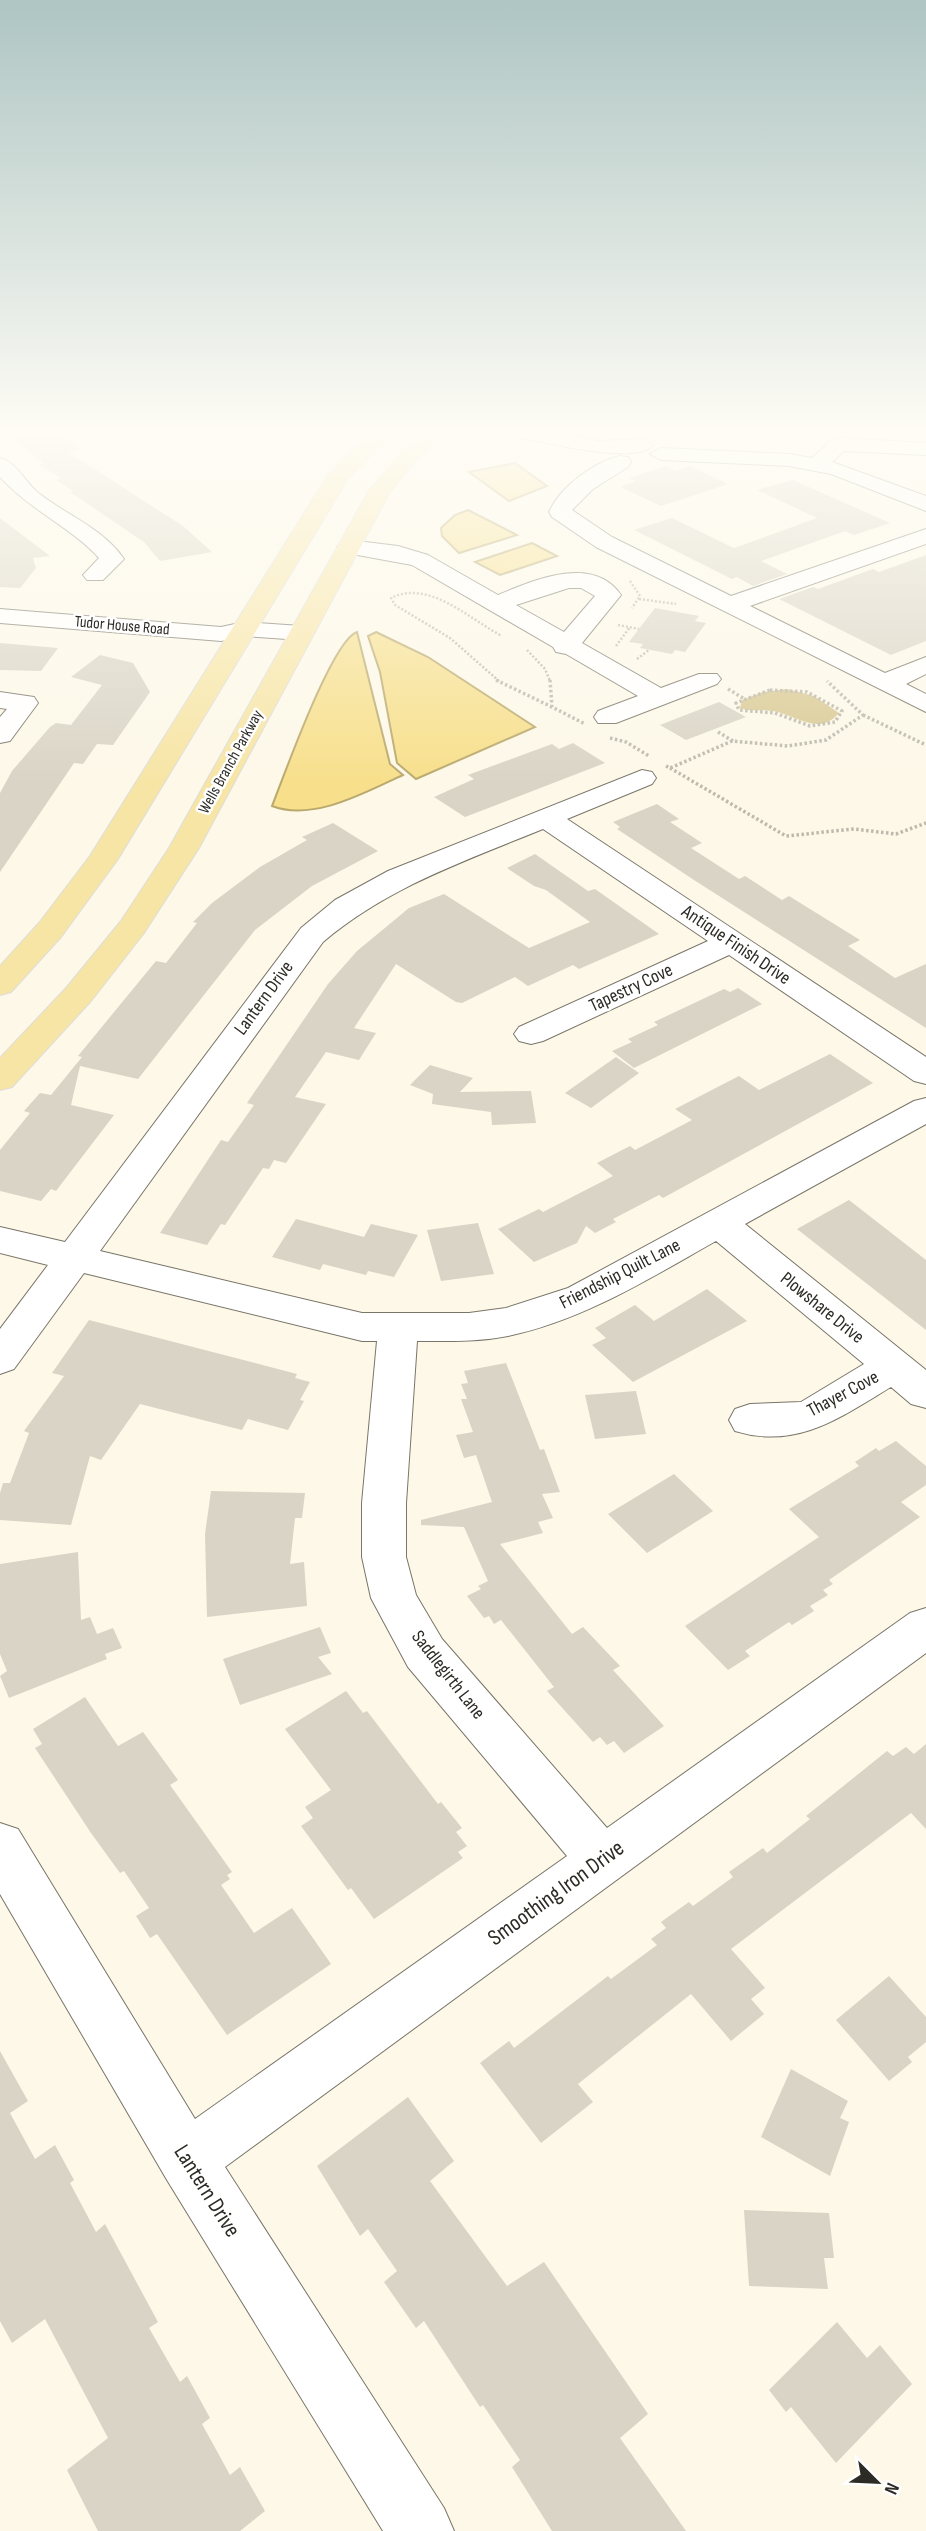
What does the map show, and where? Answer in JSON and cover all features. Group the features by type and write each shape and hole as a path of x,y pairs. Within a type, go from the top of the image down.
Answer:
{"main road":[{"path":"0,985 50,930 103,859 294,548"},
{"name":"Wells Branch Parkway","path":"0,1079 79,994 133,926 184,848 348,548"}],"street":[{"path":"95,575 112,559 102,548"},
{"path":"358,548 398,553 420,560 565,646 658,697"},
{"path":"616,548 926,704"},
{"path":"730,605 892,548"},
{"path":"495,605 564,581 585,581 601,586 609,595 565,646"},
{"name":"Tudor House Road","path":"0,604 228,623 244,629"},
{"name":"Tudor House Road","path":"0,616 221,634 244,629 301,633"},
{"path":"885,682 926,665"},
{"path":"606,726 658,697 708,679"},
{"path":"0,700 25,703 0,735"},
{"name":"Lantern Drive","path":"0,1359 312,935 346,906 399,877 657,767"},
{"name":"Antique Finish Drive","path":"545,817 926,1073"},
{"name":"Tapestry Cove","path":"531,1034 732,942"},
{"name":"Friendship Quilt Lane","path":"0,1240 362,1326 469,1327 542,1313 582,1298 926,1110"},
{"name":"Plowshare Drive","path":"718,1222 926,1393"},
{"name":"Saddlegirth Lane","path":"398,1328 384,1503 384,1557 394,1598 425,1653 602,1860"},
{"name":"Thayer Cove","path":"750,1420 809,1417 894,1366"},
{"name":"Smoothing Iron Drive","path":"187,2160 926,1627"},
{"name":"Lantern Drive","path":"0,1846 187,2160 421,2531"}],"path":[{"path":"639,599 680,605"},
{"path":"618,625 639,629"},
{"path":"610,648 616,646 630,627"},
{"path":"632,661 643,657 649,650"},
{"path":"817,675 828,681 863,715 926,745"},
{"path":"657,767 734,741 806,745 826,740 863,715"},
{"path":"836,721 846,726"},
{"path":"606,726 657,767 786,836 854,829 897,834 926,823"},
{"path":"718,732 734,741"}],"shaded area":[{"path":"454,548 475,548 459,553"},
{"path":"517,548 542,548 557,556 500,575 475,562"},
{"path":"357,632 390,764 403,775 322,808 288,810 272,806 322,683 335,658"},
{"path":"376,632 428,657 535,727 416,779 397,763 380,672 368,636"},
{"path":"787,689 814,696 839,713 831,720 815,724 773,711 740,708 742,700 763,692"}],"building":[{"path":"0,548 40,548 50,556 33,558 36,568 20,588 0,587"},
{"path":"149,548 208,548 212,552 160,561"},
{"path":"670,548 797,548 761,561 787,574 753,586 737,577 732,579"},
{"path":"926,555 926,641 891,655 779,599 813,587 818,589 873,569 879,572"},
{"path":"655,608 699,616 695,621 706,623 685,652 675,650 672,654 640,648 643,644 629,642"},
{"path":"0,643 58,648 41,671 0,670"},
{"path":"100,655 133,663 150,692 113,745 97,744 83,764 74,763 0,872 0,793 12,771 50,727 56,723 71,725 102,685 71,677"},
{"path":"719,702 746,717 686,740 660,725"},
{"path":"573,743 605,763 465,817 434,797 474,779 468,775 552,744 559,749"},
{"path":"657,804 679,819 670,822 702,843 691,848 739,879 745,876 782,900 789,896 860,940 848,946 895,978 926,964 926,1028 694,880 617,829 620,827 613,822"},
{"path":"333,823 378,851 312,886 255,930 138,1079 80,1066 71,1105 114,1115 56,1191 51,1189 41,1201 0,1191 0,1150 30,1113 24,1111 40,1093 51,1095 82,1057 78,1056 156,961 166,963 197,923 193,922 212,903 260,867 307,840 302,837"},
{"path":"535,854 588,891 595,889 659,934 579,969 573,965 528,986 515,977 462,1003 456,1002 396,964 354,1028 376,1033 359,1060 326,1052 295,1097 326,1104 286,1163 274,1160 269,1169 263,1168 225,1225 221,1224 207,1245 160,1233 221,1140 228,1142 254,1105 247,1103 328,984 357,951 409,908 444,894 529,948 590,922 546,890 534,886 507,868"},
{"path":"738,988 762,1004 634,1068 612,1051 632,1042 628,1039 658,1025 654,1022 724,989 730,992"},
{"path":"830,1054 873,1083 663,1198 659,1195 613,1219 616,1222 595,1233 586,1226 577,1243 534,1262 498,1229 539,1209 543,1212 613,1176 597,1163 630,1146 635,1150 692,1120 675,1109 739,1076 759,1090"},
{"path":"616,1057 639,1073 591,1108 565,1093"},
{"path":"430,1065 473,1078 460,1092 531,1091 536,1123 492,1125 491,1112 432,1104 433,1094 410,1085"},
{"path":"849,1200 926,1260 926,1330 797,1229"},
{"path":"296,1219 364,1237 371,1224 418,1235 394,1277 368,1271 366,1275 323,1264 320,1270 272,1257"},
{"path":"478,1223 494,1274 441,1281 427,1230"},
{"path":"707,1289 747,1321 633,1382 592,1345 606,1338 595,1328 635,1305 654,1321"},
{"path":"89,1320 297,1374 295,1378 310,1382 300,1400 304,1401 288,1430 248,1419 242,1430 140,1404 101,1460 90,1456 71,1525 0,1520 0,1493 3,1483 10,1483 29,1433 24,1431 64,1376 52,1373"},
{"path":"506,1363 540,1450 544,1449 560,1492 542,1494 553,1518 538,1522 543,1533 500,1544 572,1634 583,1627 620,1666 613,1670 664,1726 624,1753 614,1741 607,1745 600,1737 593,1742 547,1691 554,1687 501,1620 494,1624 489,1616 484,1618 467,1596 481,1589 478,1586 488,1581 464,1527 421,1525 421,1520 492,1502 476,1455 464,1458 456,1435 473,1432 461,1399 467,1399 461,1384 468,1383 464,1371"},
{"path":"636,1391 646,1434 595,1439 585,1395"},
{"path":"896,1441 926,1466 926,1485 901,1502 920,1517 829,1580 833,1584 823,1590 828,1595 810,1606 814,1611 792,1625 789,1622 745,1651 750,1656 728,1670 685,1626 819,1537 789,1509 859,1466 855,1462 876,1448 879,1451"},
{"path":"674,1474 713,1511 647,1553 608,1514"},
{"path":"211,1491 305,1493 302,1518 295,1518 290,1564 304,1562 307,1606 207,1617 205,1534"},
{"path":"78,1552 81,1620 90,1617 97,1634 113,1628 122,1648 105,1654 107,1659 9,1698 0,1676 7,1671 0,1654 0,1564"},
{"path":"320,1627 331,1653 318,1657 332,1674 240,1705 223,1659"},
{"path":"346,1691 363,1713 367,1711 438,1804 441,1802 462,1828 456,1832 467,1846 458,1852 463,1858 374,1919 351,1888 348,1890 301,1826 313,1818 305,1807 331,1790 285,1729"},
{"path":"85,1697 118,1746 143,1732 178,1780 170,1785 232,1872 227,1875 230,1879 221,1885 254,1933 292,1908 331,1964 227,2035 157,1934 150,1938 136,1916 149,1908 124,1871 120,1873 91,1833 35,1748 42,1744 33,1729"},
{"path":"926,1744 926,1829 911,1813 731,1949 765,1988 751,1999 764,2014 731,2041 691,1994 578,2084 593,2102 541,2143 480,2063 509,2041 514,2048 608,1976 611,1979 657,1945 651,1939 666,1928 661,1922 689,1902 693,1906 733,1877 729,1872 763,1848 767,1853 810,1819 806,1816 887,1751 893,1756 906,1747 914,1754"},
{"path":"889,1976 926,2017 926,2042 908,2057 912,2062 889,2081 836,2020"},
{"path":"0,2051 28,2101 10,2113 35,2159 55,2145 74,2180 70,2183 96,2232 105,2224 158,2322 149,2328 180,2382 187,2376 210,2418 202,2424 230,2475 240,2467 265,2511 240,2531 98,2531 67,2470 108,2438 45,2319 12,2343 0,2321"},
{"path":"791,2069 848,2101 840,2118 849,2122 830,2176 761,2137"},
{"path":"408,2097 454,2161 430,2181 507,2286 544,2262 648,2414 620,2438 686,2531 552,2531 512,2467 520,2460 483,2405 480,2407 424,2321 416,2328 384,2282 397,2271 368,2229 360,2236 317,2166"},
{"path":"744,2210 829,2213 834,2258 824,2258 828,2289 749,2286"},
{"path":"837,2322 867,2358 880,2345 912,2384 836,2463 791,2407 786,2412 769,2390"}]}
